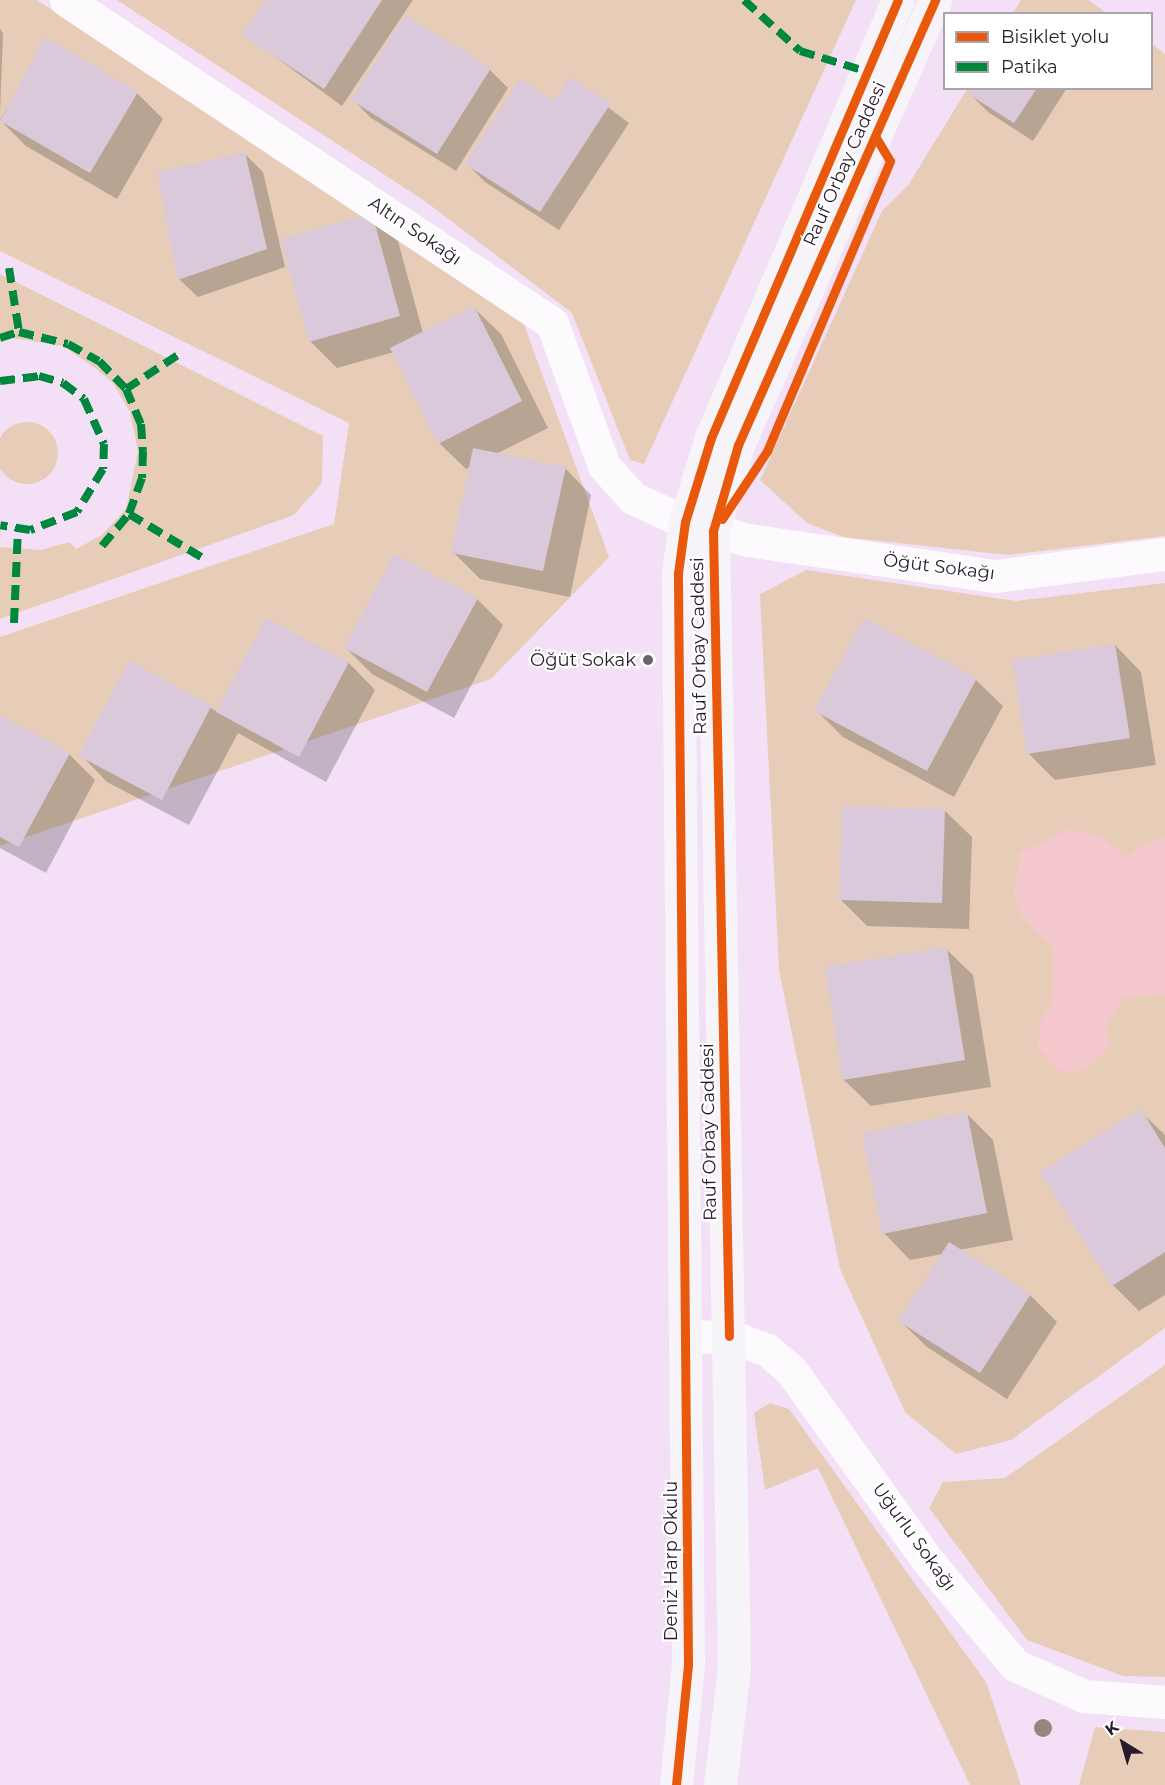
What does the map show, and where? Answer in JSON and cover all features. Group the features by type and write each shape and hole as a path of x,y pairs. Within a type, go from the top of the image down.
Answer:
{"street":[{"name":"Altın Sokağı","path":"66,0 552,323 604,465 633,498 699,526"},
{"name":"Rauf Orbay Caddesi","path":"729,1336 699,526 711,438 898,0"},
{"name":"Rauf Orbay Caddesi","path":"687,1337 676,686 678,573 738,445 936,0"},
{"name":"Öğüt Sokağı","path":"699,526 995,576 1165,554"},
{"name":"Uğurlu Sokağı","path":"687,1337 729,1336 767,1350 790,1369 927,1560 1015,1665 1084,1696 1165,1702"},
{"path":"720,1785 734,1668 729,1336"},
{"name":"Deniz Harp Okulu","path":"676,1785 688,1664 687,1337"}],"shaded area":[{"path":"0,0 37,0 522,319 609,557 491,679 0,846 0,637 334,524 349,423 0,251"},
{"path":"117,0 856,0 644,464 630,460 572,313 426,202"},
{"path":"1021,0 1088,0 1106,12 1014,12"},
{"path":"1153,45 1165,54 1165,536 1008,555 843,537 807,523 760,480 882,211 909,184 966,90 1153,90"},
{"path":"0,274 323,436 322,483 294,515 0,619 0,547 41,550 69,542 76,549 102,535 126,509 138,451 130,412 113,383 95,368 63,346 12,338 0,342"},
{"path":"21,423 33,423 49,431 57,447 57,459 49,475 33,483 15,481 5,475 -1,465 -1,441 5,431"},
{"path":"806,570 1016,601 1165,583 1165,1328 1011,1440 956,1454 905,1412 840,1269 779,970 760,594"},
{"path":"1070,829 1105,839 1127,858 1139,847 1165,838 1165,995 1125,997 1107,1024 1109,1047 1087,1068 1073,1073 1057,1070 1038,1047 1040,1022 1052,1003 1053,949 1023,918 1014,892 1020,853"},
{"path":"1165,1365 1165,1677 1123,1676 1027,1640 929,1508 943,1482 1005,1478"},
{"path":"770,1403 789,1409 986,1682 1021,1785 970,1785 818,1468 765,1490 754,1413"},
{"path":"1095,1727 1165,1732 1165,1785 1079,1785"}],"building":[{"path":"265,0 382,0 324,89 242,35"},
{"path":"405,15 491,68 437,154 351,100"},
{"path":"45,37 138,92 90,173 0,121"},
{"path":"569,77 611,103 540,212 465,164 520,79 554,101"},
{"path":"970,90 1036,90 1014,123 968,94"},
{"path":"245,152 267,249 178,280 157,172"},
{"path":"372,213 400,316 309,342 281,239"},
{"path":"474,306 522,401 438,444 390,348"},
{"path":"473,448 566,467 543,571 451,553"},
{"path":"394,554 478,598 427,692 344,648"},
{"path":"266,618 349,662 299,757 216,712"},
{"path":"864,618 977,678 927,771 814,711"},
{"path":"1115,644 1130,738 1027,754 1012,660"},
{"path":"129,661 212,705 162,800 79,756"},
{"path":"0,715 70,753 19,847 0,837"},
{"path":"842,806 945,809 942,903 839,900"},
{"path":"947,947 965,1060 843,1080 825,967"},
{"path":"1141,1109 1165,1148 1165,1252 1112,1286 1040,1172"},
{"path":"967,1112 987,1213 882,1234 862,1133"},
{"path":"949,1242 1031,1294 980,1373 898,1321"}],"marked path":[{"path":"744,0 800,51 865,71"},
{"path":"9,268 19,332"},
{"path":"0,338 19,332 68,344 99,361 126,389 141,424 143,451 142,478 129,514"},
{"path":"126,389 181,353"},
{"path":"0,381 39,376 63,383 84,399 104,444 103,469 77,512 30,530 0,525"},
{"path":"102,546 129,514 201,557"},
{"path":"14,623 18,529"}],"cycle path":[{"path":"676,1785 688,1664 678,573 685,522 711,438 898,0"},
{"path":"729,1336 713,531 738,445 935,0"},
{"path":"722,519 767,451 890,161 875,136"}],"place":[{"name":"Öğüt Sokak","path":"648,660"}]}
